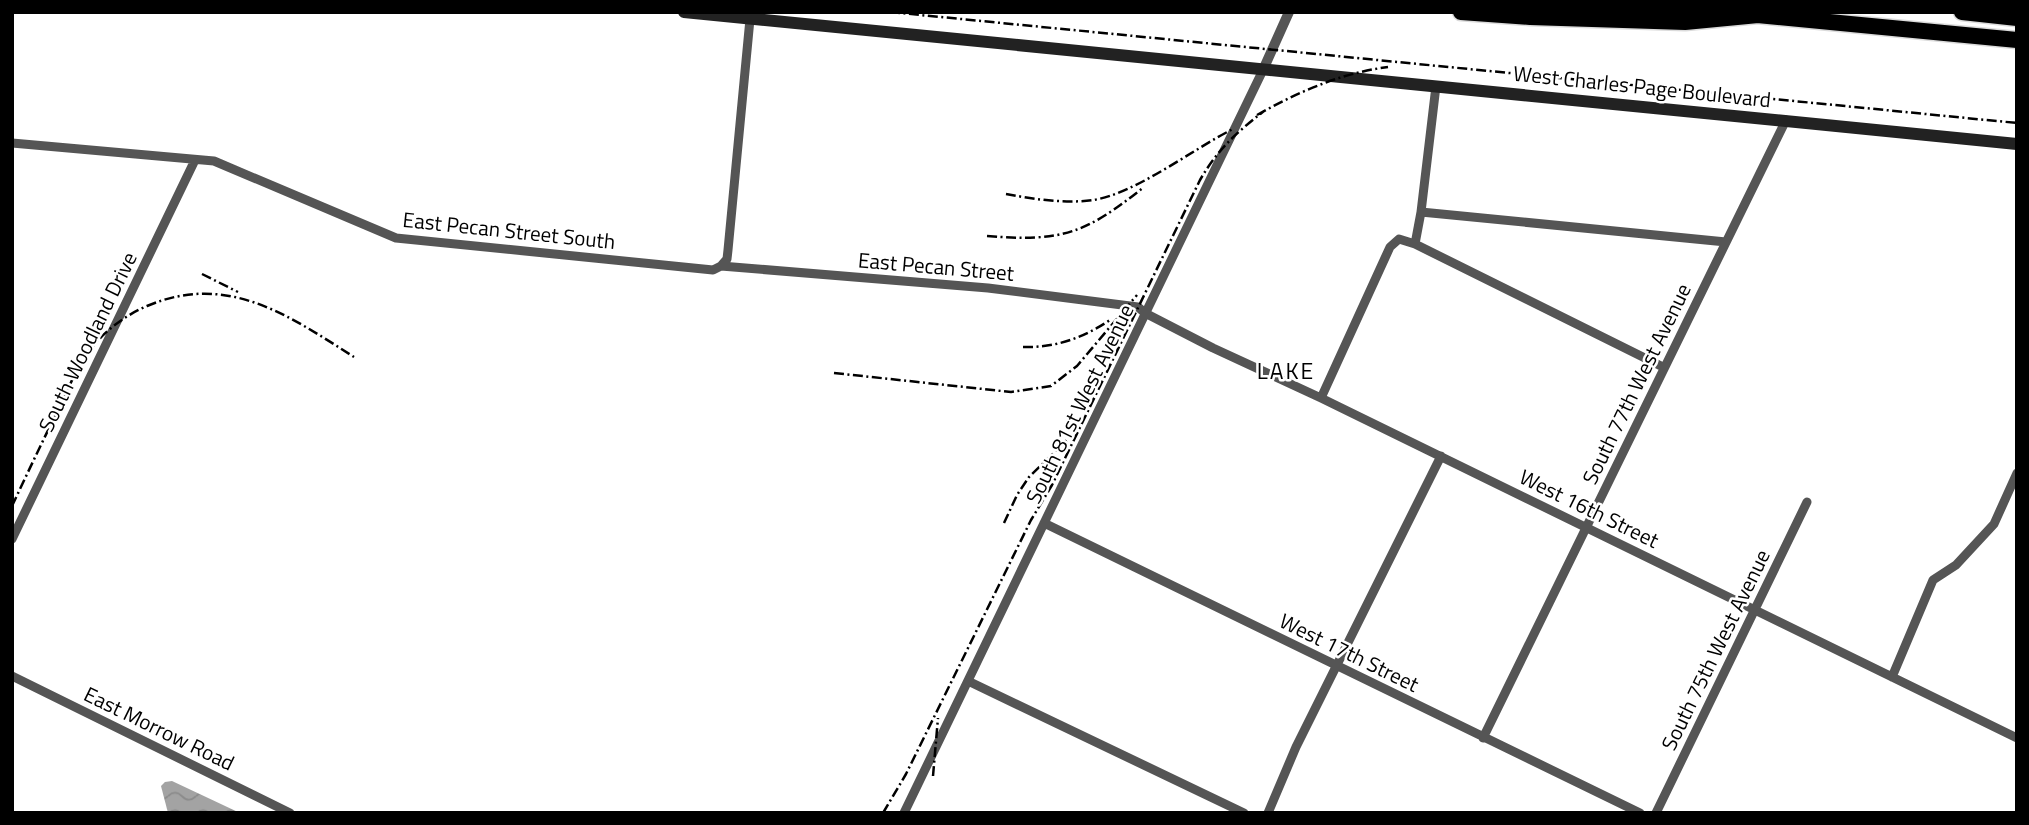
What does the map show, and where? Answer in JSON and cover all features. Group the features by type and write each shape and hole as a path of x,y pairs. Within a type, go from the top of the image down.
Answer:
{"highway":[{"path":"1461,12 1685,22 1758,15"},
{"path":"1733,12 2017,40"},
{"path":"1962,12 2017,18"}],"main road":[{"name":"West Charles Page Boulevard","path":"684,12 2017,144"}],"street":[{"name":"South 81st West Avenue","path":"904,813 1289,12"},
{"path":"721,266 727,259 750,19"},
{"path":"1415,244 1436,86"},
{"name":"South 77th West Avenue","path":"1483,738 1786,120"},
{"name":"East Pecan Street South","path":"12,142 214,161 396,238 713,270 721,266"},
{"name":"South Woodland Drive","path":"12,539 195,160"},
{"path":"1421,212 1726,242"},
{"path":"1321,398 1390,247 1399,239 1415,244 1663,367"},
{"name":"East Pecan Street","path":"721,266 988,288 1129,305 1138,307 1145,313"},
{"name":"West 16th Street","path":"1145,313 2017,738"},
{"path":"1268,813 1296,747 1441,456"},
{"path":"1892,677 1933,580 1956,565 1994,524 2017,473"},
{"name":"South 75th West Avenue","path":"1656,813 1807,502"},
{"name":"West 17th Street","path":"1044,523 1640,813"},
{"name":"East Morrow Road","path":"12,676 290,813"},
{"path":"968,681 1244,813"}],"water":[{"path":"172,781 240,813 168,813 161,786"}],"railway":[{"path":"890,12 2017,123"},
{"path":"1257,115 1320,85 1353,74 1388,67"},
{"path":"883,813 906,774 1031,520 1052,485 1200,180 1228,142 1264,111"},
{"path":"1006,194 1071,201 1109,196 1145,180 1233,129"},
{"path":"987,236 1054,236 1072,231 1105,215 1144,187"},
{"path":"202,274 238,292"},
{"path":"12,506 82,361 110,329 147,306 176,297 204,294 230,296 281,313 354,357"},
{"path":"834,373 1011,392 1051,386 1077,366 1137,295"},
{"path":"1023,347 1068,341 1110,320"},
{"path":"1004,523 1029,477 1069,438"},
{"path":"933,776 938,718"}],"district":[{"name":"LAKE","path":"1286,371"}]}
